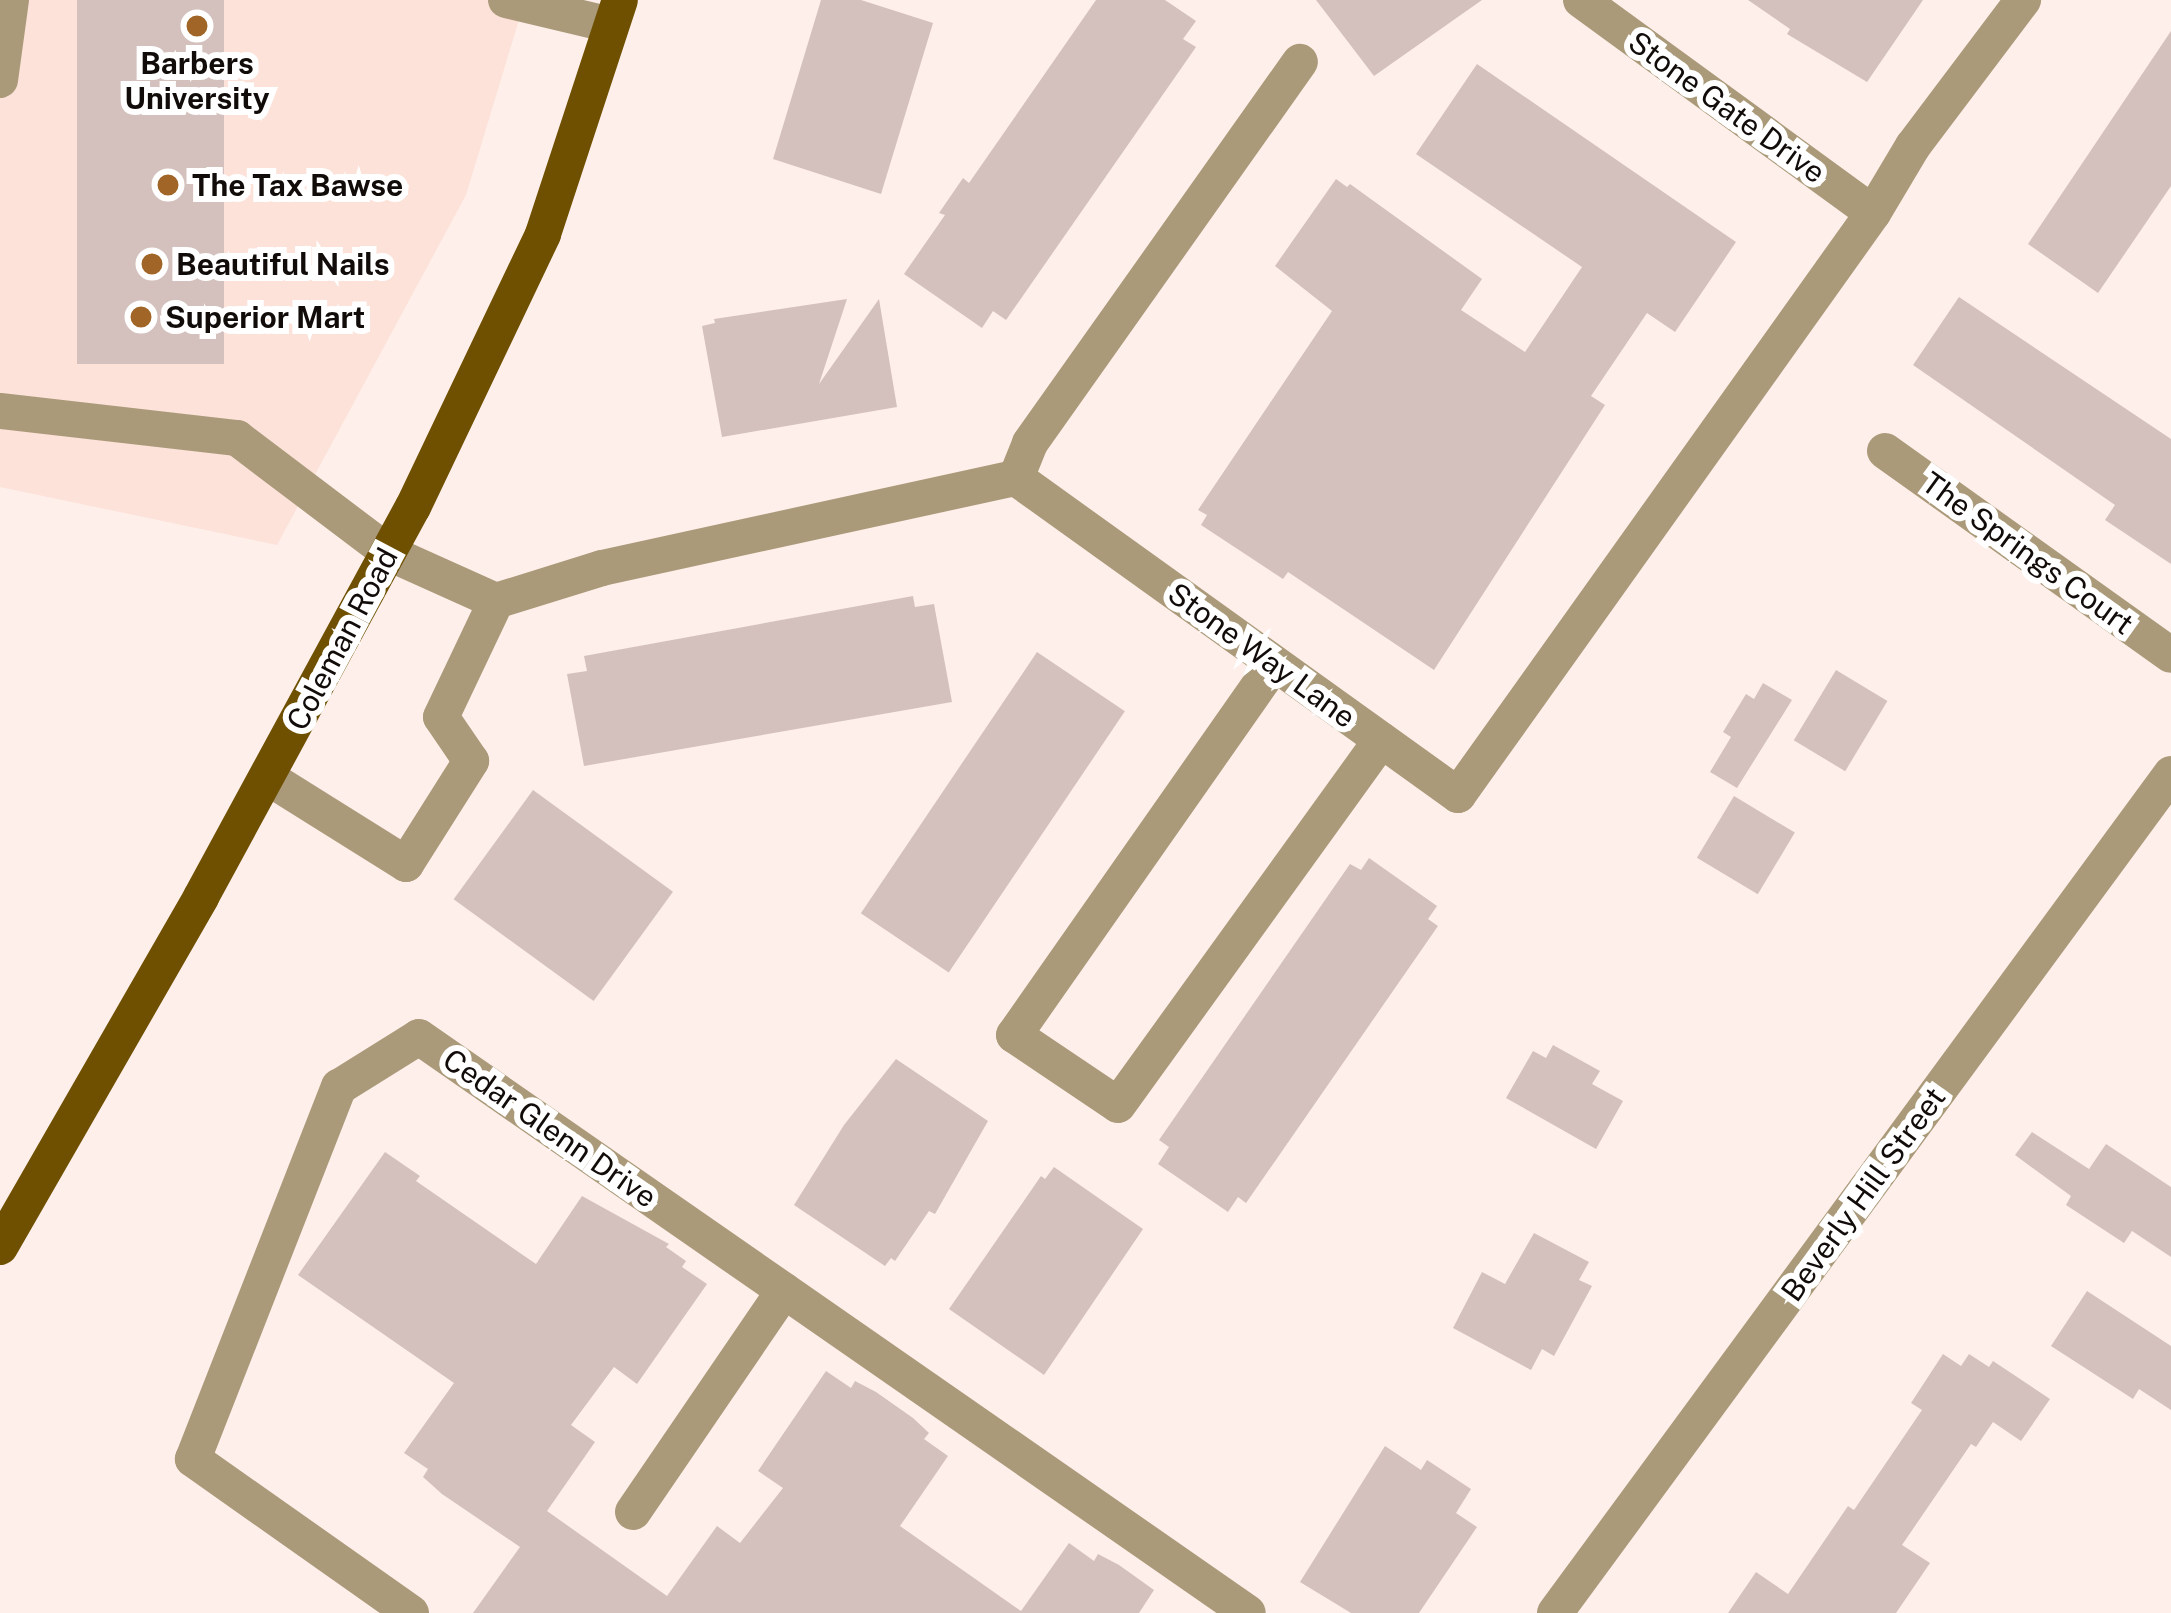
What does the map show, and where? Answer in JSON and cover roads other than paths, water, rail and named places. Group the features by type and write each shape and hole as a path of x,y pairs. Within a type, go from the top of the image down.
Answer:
{"main road":[{"name":"Coleman Road","path":"0,1247 389,553 543,234 615,12"}],"street":[{"path":"0,80 11,0"},
{"path":"506,0 615,12"},
{"name":"Stone Gate Drive","path":"1581,0 1873,213"},
{"path":"1873,213 1912,146 2023,0"},
{"path":"0,411 237,438 389,553 496,601 602,568 1016,478 1030,443 1300,62"},
{"name":"Stone Way Lane","path":"1016,478 1457,795 1873,213"},
{"name":"The Springs Court","path":"1886,451 2171,655"},
{"path":"267,777 406,864 471,761 441,717 496,601"},
{"path":"1274,664 1014,1035 1118,1105 1381,740"},
{"name":"Beverly Hill Street","path":"1555,1613 2171,774"},
{"name":"Cedar Glenn Drive","path":"411,1613 193,1459 339,1087 419,1037 1248,1613"},
{"path":"633,1512 784,1291"}],"place":[{"name":"Barbers University","path":"197,26"},
{"name":"The Tax Bawse","path":"168,185"},
{"name":"Beautiful Nails","path":"152,264"},
{"name":"Superior Mart","path":"141,317"}]}
